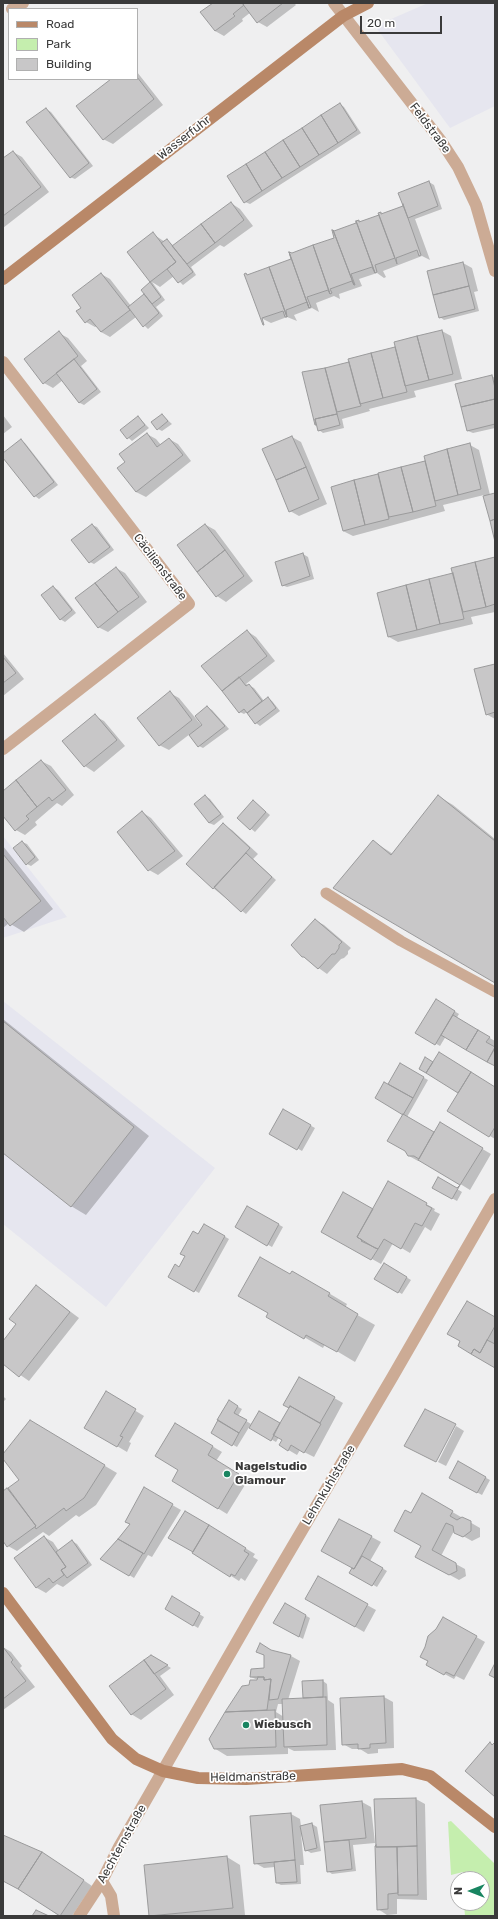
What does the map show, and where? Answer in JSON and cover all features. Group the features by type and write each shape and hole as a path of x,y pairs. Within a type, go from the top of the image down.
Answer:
{"street":[{"path":"14,8 23,3"},
{"name":"Feldstraße","path":"334,3 441,142 458,167 476,205 495,271"},
{"name":"Wasserfuhr","path":"3,279 343,16 368,3"},
{"name":"Cäcilienstraße","path":"3,362 188,604 3,749"},
{"name":"Lehmkuhlstraße","path":"163,1771 495,1199"},
{"name":"Heldmanstraße","path":"3,1593 112,1738 136,1759 163,1771 198,1778 246,1780 402,1769 430,1776 495,1827"},
{"name":"Aechternstraße","path":"80,1916 102,1881 119,1847 163,1771"},
{"path":"102,1881 111,1896 114,1916"}],"lane":[{"path":"326,893 401,941 495,992"}],"shaded area":[{"path":"428,3 495,3 495,106 450,128 375,26"},
{"path":"3,836 67,917 3,938"},
{"path":"3,1001 215,1168 106,1307 3,1224"}],"green space":[{"path":"451,1821 495,1864 495,1916 465,1916 465,1911 490,1911 490,1871 451,1871 448,1822"}],"building":[{"path":"213,3 242,3 244,5 233,14 235,16 215,31 200,12"},
{"path":"242,3 283,3 257,23"},
{"path":"138,78 154,99 103,140 76,106 110,80 138,80"},
{"path":"340,103 357,130 338,143 321,115"},
{"path":"46,108 89,163 70,178 26,122"},
{"path":"321,115 338,143 319,155 302,128"},
{"path":"302,128 319,155 300,167 283,140"},
{"path":"283,140 300,167 282,178 265,152"},
{"path":"13,151 41,187 3,216 3,158"},
{"path":"265,152 282,178 262,191 246,164"},
{"path":"246,164 262,191 244,203 227,176"},
{"path":"429,181 438,206 408,218 398,193"},
{"path":"231,202 244,220 215,243 201,224"},
{"path":"403,204 421,255 419,256 417,250 396,258 397,264 378,213 381,212 381,214 403,206"},
{"path":"379,215 395,258 375,265 377,272 375,273 356,221 359,220 359,222"},
{"path":"356,221 375,273 372,267 351,274 354,285 333,230 334,231 356,223"},
{"path":"201,224 215,243 187,264 172,246"},
{"path":"332,230 354,285 352,281 330,289 332,293 330,294 313,245 334,238"},
{"path":"153,232 176,262 150,282 127,252"},
{"path":"167,239 193,272 178,283 167,269 176,262 161,243"},
{"path":"313,245 330,294 328,290 307,297 311,307 309,308 289,252 292,253"},
{"path":"289,252 307,302 286,310 287,317 269,267 291,259"},
{"path":"463,262 469,286 433,295 427,271"},
{"path":"269,267 287,317 285,317 283,311 262,318 263,325 244,274 246,273 247,275"},
{"path":"101,273 130,310 101,332 90,319 85,323 76,311 81,308 72,295"},
{"path":"150,282 161,297 152,304 141,290"},
{"path":"469,286 475,309 439,318 433,295"},
{"path":"144,294 159,313 143,327 128,307"},
{"path":"442,330 453,374 429,380 417,336"},
{"path":"59,331 78,356 43,384 24,359"},
{"path":"417,336 429,380 405,386 394,342"},
{"path":"395,347 407,392 383,398 371,353"},
{"path":"371,353 383,398 360,404 348,359"},
{"path":"74,359 97,389 79,403 56,373"},
{"path":"349,362 361,406 337,412 325,368"},
{"path":"325,368 337,414 315,419 315,425 302,372"},
{"path":"492,375 495,388 495,399 461,407 455,384"},
{"path":"495,399 495,424 467,431 461,407"},
{"path":"162,414 168,421 157,430 151,422"},
{"path":"337,414 340,425 318,431 315,419"},
{"path":"138,416 145,425 127,439 120,430"},
{"path":"147,433 157,447 169,438 183,455 136,492 117,468 125,462 119,454"},
{"path":"292,436 306,467 276,480 262,449"},
{"path":"21,439 54,482 34,497 3,458 3,453"},
{"path":"470,443 481,489 458,495 447,449"},
{"path":"447,449 458,495 435,501 424,456"},
{"path":"425,461 436,506 413,512 401,467"},
{"path":"306,467 319,499 289,512 276,480"},
{"path":"401,467 413,512 389,517 378,473"},
{"path":"378,474 389,519 365,525 354,480"},
{"path":"354,480 365,525 343,531 331,487"},
{"path":"495,493 495,519 490,521 483,496"},
{"path":"495,519 495,542 490,521"},
{"path":"92,524 110,547 89,563 71,540"},
{"path":"205,524 225,550 197,572 177,545"},
{"path":"225,550 244,576 216,597 197,572"},
{"path":"303,553 310,576 282,586 275,562"},
{"path":"495,557 495,604 486,607 475,562"},
{"path":"475,562 486,607 463,612 451,568"},
{"path":"116,567 139,597 118,612 95,583"},
{"path":"453,573 464,619 440,624 429,579"},
{"path":"429,579 440,624 417,630 406,585"},
{"path":"95,583 118,612 98,628 75,598"},
{"path":"406,585 417,630 388,637 377,593"},
{"path":"53,586 72,610 60,620 41,595"},
{"path":"247,630 267,656 222,691 201,666"},
{"path":"3,657 16,673 3,683"},
{"path":"495,664 495,712 486,715 474,669"},
{"path":"239,677 246,686 249,684 262,701 247,713 244,709 239,713 222,691"},
{"path":"170,691 192,720 159,746 137,718"},
{"path":"268,697 276,708 255,724 247,713"},
{"path":"207,706 225,726 198,747 189,735 202,725 195,716"},
{"path":"95,714 117,740 84,767 62,741"},
{"path":"41,760 66,790 52,801 49,797 37,807 16,780"},
{"path":"16,780 37,807 26,816 29,819 15,831 3,816 3,791"},
{"path":"205,795 221,814 209,823 194,804"},
{"path":"438,795 495,841 495,983 333,888 373,840 391,855"},
{"path":"253,800 266,812 250,830 237,818"},
{"path":"142,811 175,851 148,871 117,832"},
{"path":"223,823 250,848 213,889 186,864"},
{"path":"22,841 35,857 26,865 13,848"},
{"path":"246,853 272,877 241,912 214,887"},
{"path":"3,854 41,901 10,926 3,917"},
{"path":"315,919 342,942 335,954 332,954 318,969 302,957 291,945"},
{"path":"436,999 455,1011 435,1045 415,1033"},
{"path":"453,1015 478,1030 466,1050 441,1035"},
{"path":"3,1021 134,1127 71,1207 3,1153"},
{"path":"478,1030 490,1037 486,1042 495,1047 487,1062 466,1050"},
{"path":"495,1048 495,1066 487,1062"},
{"path":"439,1052 471,1072 458,1093 426,1073"},
{"path":"425,1057 433,1062 426,1073 419,1069"},
{"path":"400,1063 424,1077 413,1098 388,1084"},
{"path":"471,1072 495,1087 495,1127 489,1137 447,1111"},
{"path":"384,1082 413,1098 403,1115 375,1098"},
{"path":"283,1109 311,1125 297,1150 269,1134"},
{"path":"403,1114 434,1132 419,1159 414,1156 408,1156 405,1151 387,1141"},
{"path":"440,1122 483,1148 460,1185 418,1160"},
{"path":"438,1177 457,1188 460,1185 452,1199 432,1188"},
{"path":"388,1181 427,1203 426,1205 432,1208 422,1226 415,1223 401,1249 384,1239 378,1249 357,1237"},
{"path":"343,1192 373,1209 357,1237 362,1240 361,1241 378,1249 371,1260 321,1232"},
{"path":"247,1206 279,1224 267,1246 235,1227"},
{"path":"204,1224 225,1236 194,1292 168,1277 175,1264 179,1267 185,1256 180,1254 193,1231 198,1234"},
{"path":"260,1257 290,1274 292,1271 330,1293 328,1296 358,1314 337,1352 306,1335 304,1339 266,1317 268,1313 238,1296"},
{"path":"384,1263 407,1277 398,1293 374,1279"},
{"path":"36,1285 70,1312 19,1377 3,1364 3,1341 16,1324 9,1319"},
{"path":"467,1301 495,1317 495,1326 480,1353 474,1349 471,1354 458,1346 460,1341 447,1334"},
{"path":"487,1340 495,1344 495,1368 471,1354 474,1349 480,1353"},
{"path":"299,1377 335,1397 320,1423 290,1406 289,1408 283,1405"},
{"path":"106,1391 136,1409 120,1436 123,1437 117,1447 84,1428"},
{"path":"229,1400 238,1406 234,1413 247,1420 239,1433 217,1420"},
{"path":"290,1406 321,1424 304,1453 291,1445 288,1451 279,1445 282,1440 273,1435"},
{"path":"425,1409 456,1424 436,1462 404,1446"},
{"path":"259,1411 280,1423 271,1441 249,1428"},
{"path":"30,1420 105,1465 84,1498 66,1511 64,1508 36,1529 36,1526 8,1488 19,1480 3,1459 3,1454"},
{"path":"218,1420 239,1433 232,1446 211,1433"},
{"path":"175,1423 213,1446 208,1455 239,1474 218,1509 172,1481 178,1470 155,1456"},
{"path":"458,1461 486,1477 477,1493 449,1478"},
{"path":"144,1487 173,1504 144,1554 118,1539 130,1524 125,1522"},
{"path":"7,1488 36,1526 7,1547 3,1541 3,1491"},
{"path":"422,1493 453,1511 450,1516 457,1520 462,1517 471,1521 471,1531 463,1537 454,1533 453,1526 446,1523 432,1550 456,1563 457,1571 449,1575 415,1557 421,1546 394,1531 405,1510 411,1513"},
{"path":"185,1511 209,1525 193,1552 168,1538"},
{"path":"339,1519 372,1536 354,1569 321,1551"},
{"path":"209,1525 246,1548 244,1551 249,1554 235,1576 231,1574 230,1577 192,1553"},
{"path":"44,1536 66,1567 61,1570 64,1575 53,1583 49,1578 36,1588 14,1558"},
{"path":"118,1539 143,1553 129,1576 100,1559"},
{"path":"72,1540 88,1563 67,1578 61,1570 66,1567 56,1552"},
{"path":"362,1556 383,1568 372,1586 349,1573 352,1568 354,1569"},
{"path":"318,1576 368,1604 355,1627 305,1599"},
{"path":"172,1596 200,1613 193,1626 165,1609"},
{"path":"285,1603 306,1615 299,1637 273,1623"},
{"path":"443,1617 477,1636 454,1676 446,1672 444,1675 426,1665 428,1661 420,1657 428,1636 436,1629"},
{"path":"260,1643 271,1650 291,1655 278,1699 269,1700 271,1679 264,1680 264,1677 250,1677 251,1669 264,1668 264,1655 256,1652"},
{"path":"3,1647 13,1660 11,1662 26,1681 3,1699"},
{"path":"151,1655 168,1665 154,1674 144,1660"},
{"path":"144,1660 166,1689 131,1715 109,1686"},
{"path":"495,1663 495,1678 489,1675"},
{"path":"258,1677 264,1677 264,1680 271,1679 267,1710 225,1712 242,1686 249,1685 250,1680 257,1680"},
{"path":"323,1680 323,1697 303,1698 302,1681"},
{"path":"384,1696 386,1743 370,1744 370,1748 358,1749 358,1744 342,1745 340,1698"},
{"path":"326,1697 327,1745 284,1747 282,1699"},
{"name":"Wiebusch","path":"275,1710 276,1747 214,1749 209,1739 225,1712"},
{"path":"490,1742 492,1745 495,1742 495,1797 465,1771"},
{"path":"416,1798 417,1846 376,1847 374,1799"},
{"path":"362,1801 366,1838 324,1842 320,1805"},
{"path":"291,1813 295,1860 254,1864 250,1816"},
{"path":"312,1823 317,1848 305,1851 300,1826"},
{"path":"3,1835 42,1852 18,1889 3,1881"},
{"path":"349,1840 352,1869 327,1872 324,1842"},
{"path":"376,1845 376,1847 397,1847 398,1893 388,1894 388,1909 377,1910 375,1846"},
{"path":"417,1846 418,1895 398,1895 397,1847"},
{"path":"42,1852 84,1880 60,1916 18,1889"},
{"path":"227,1856 233,1908 149,1916 144,1865"},
{"path":"295,1860 297,1882 276,1883 274,1862"},
{"path":"36,1910 49,1916 32,1916"}],"place":[{"name":"Nagelstudio Glamour","path":"227,1474"},
{"name":"Wiebusch","path":"246,1725"}]}
